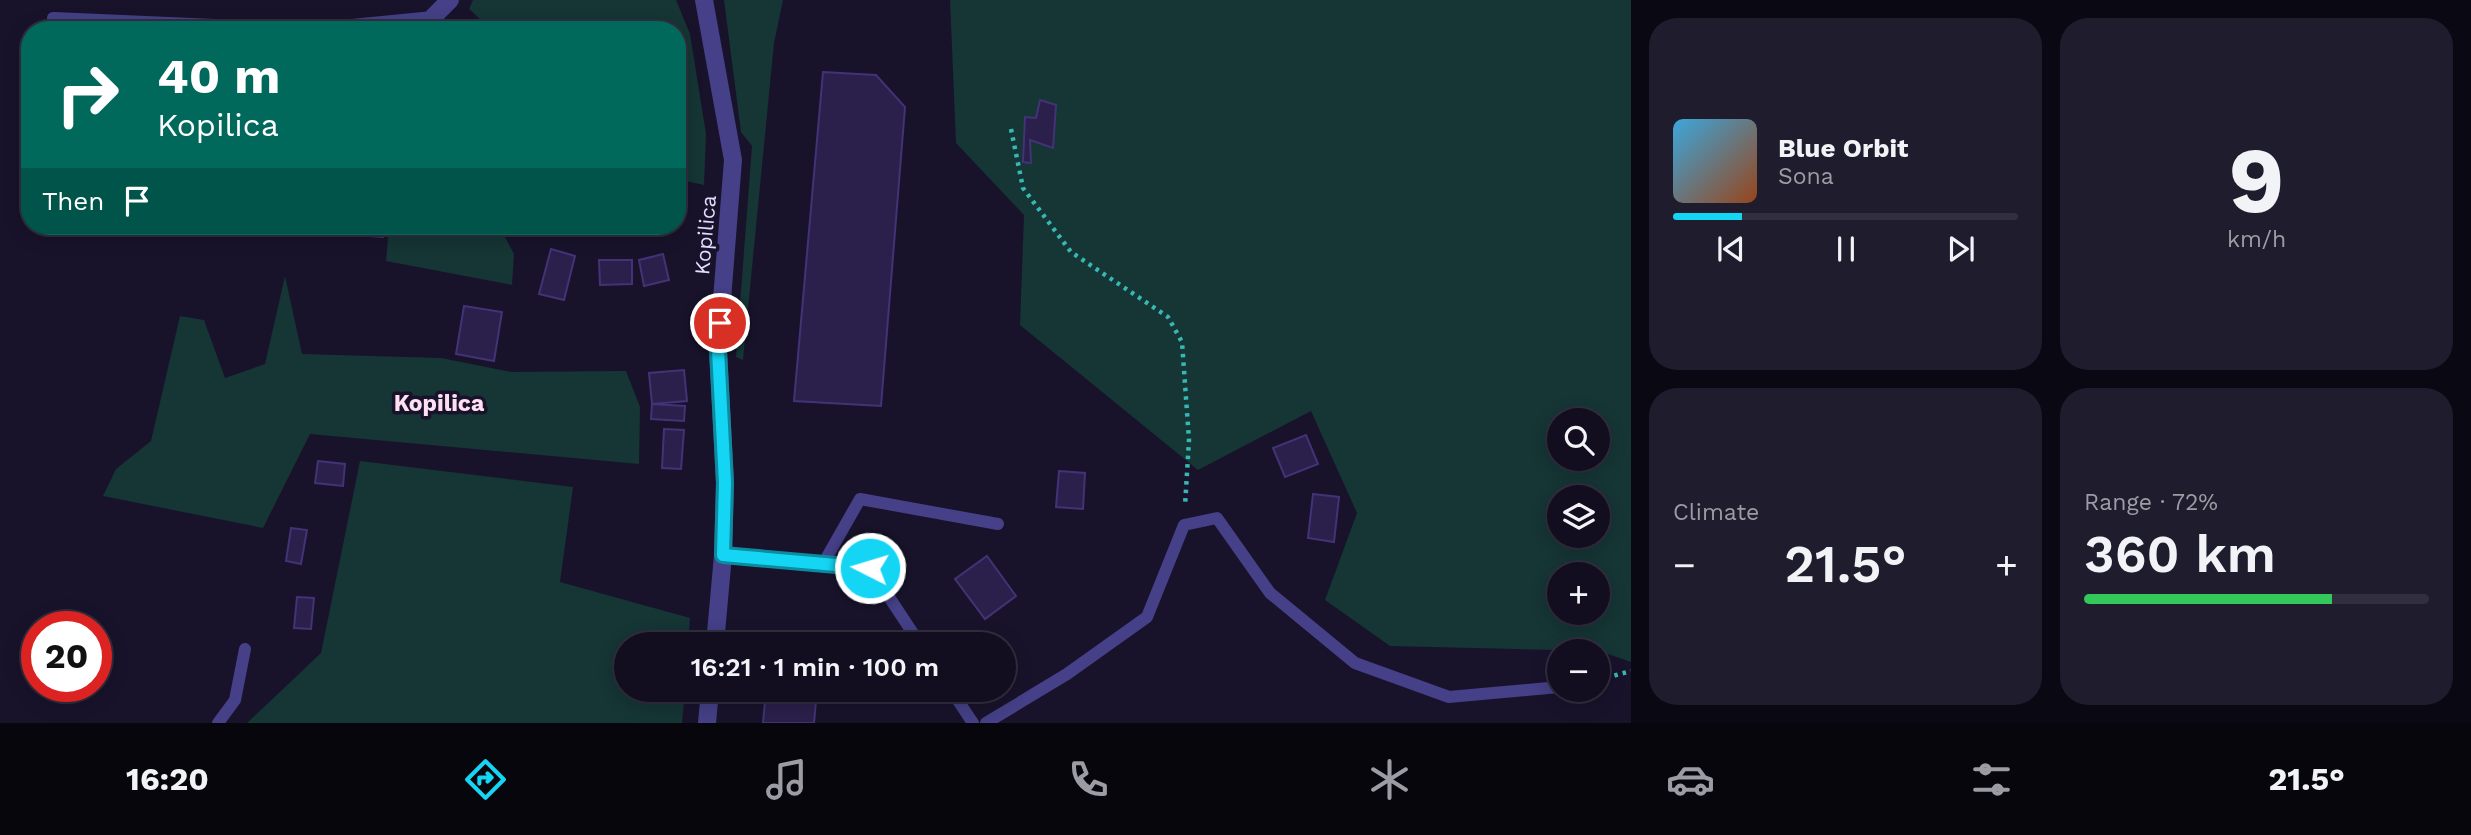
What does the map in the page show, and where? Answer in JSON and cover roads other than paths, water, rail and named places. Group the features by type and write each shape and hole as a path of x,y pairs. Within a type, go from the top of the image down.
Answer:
{"street":[{"path":"433,17 450,0"},
{"name":"Kopilica","path":"704,0 733,160 718,350 725,483 723,555 716,632"},
{"path":"707,723 709,702"}],"lane":[{"path":"392,21 433,17"},
{"path":"52,18 123,21"},
{"path":"823,564 860,499 998,524"},
{"path":"986,723 1067,674 1147,617 1184,524 1217,518 1270,593 1354,663 1449,696 1547,688"},
{"path":"723,555 870,568 912,632"},
{"path":"218,723 235,700 245,649"},
{"path":"959,702 973,723"}],"district":[{"name":"Kopilica","path":"439,403"}]}
